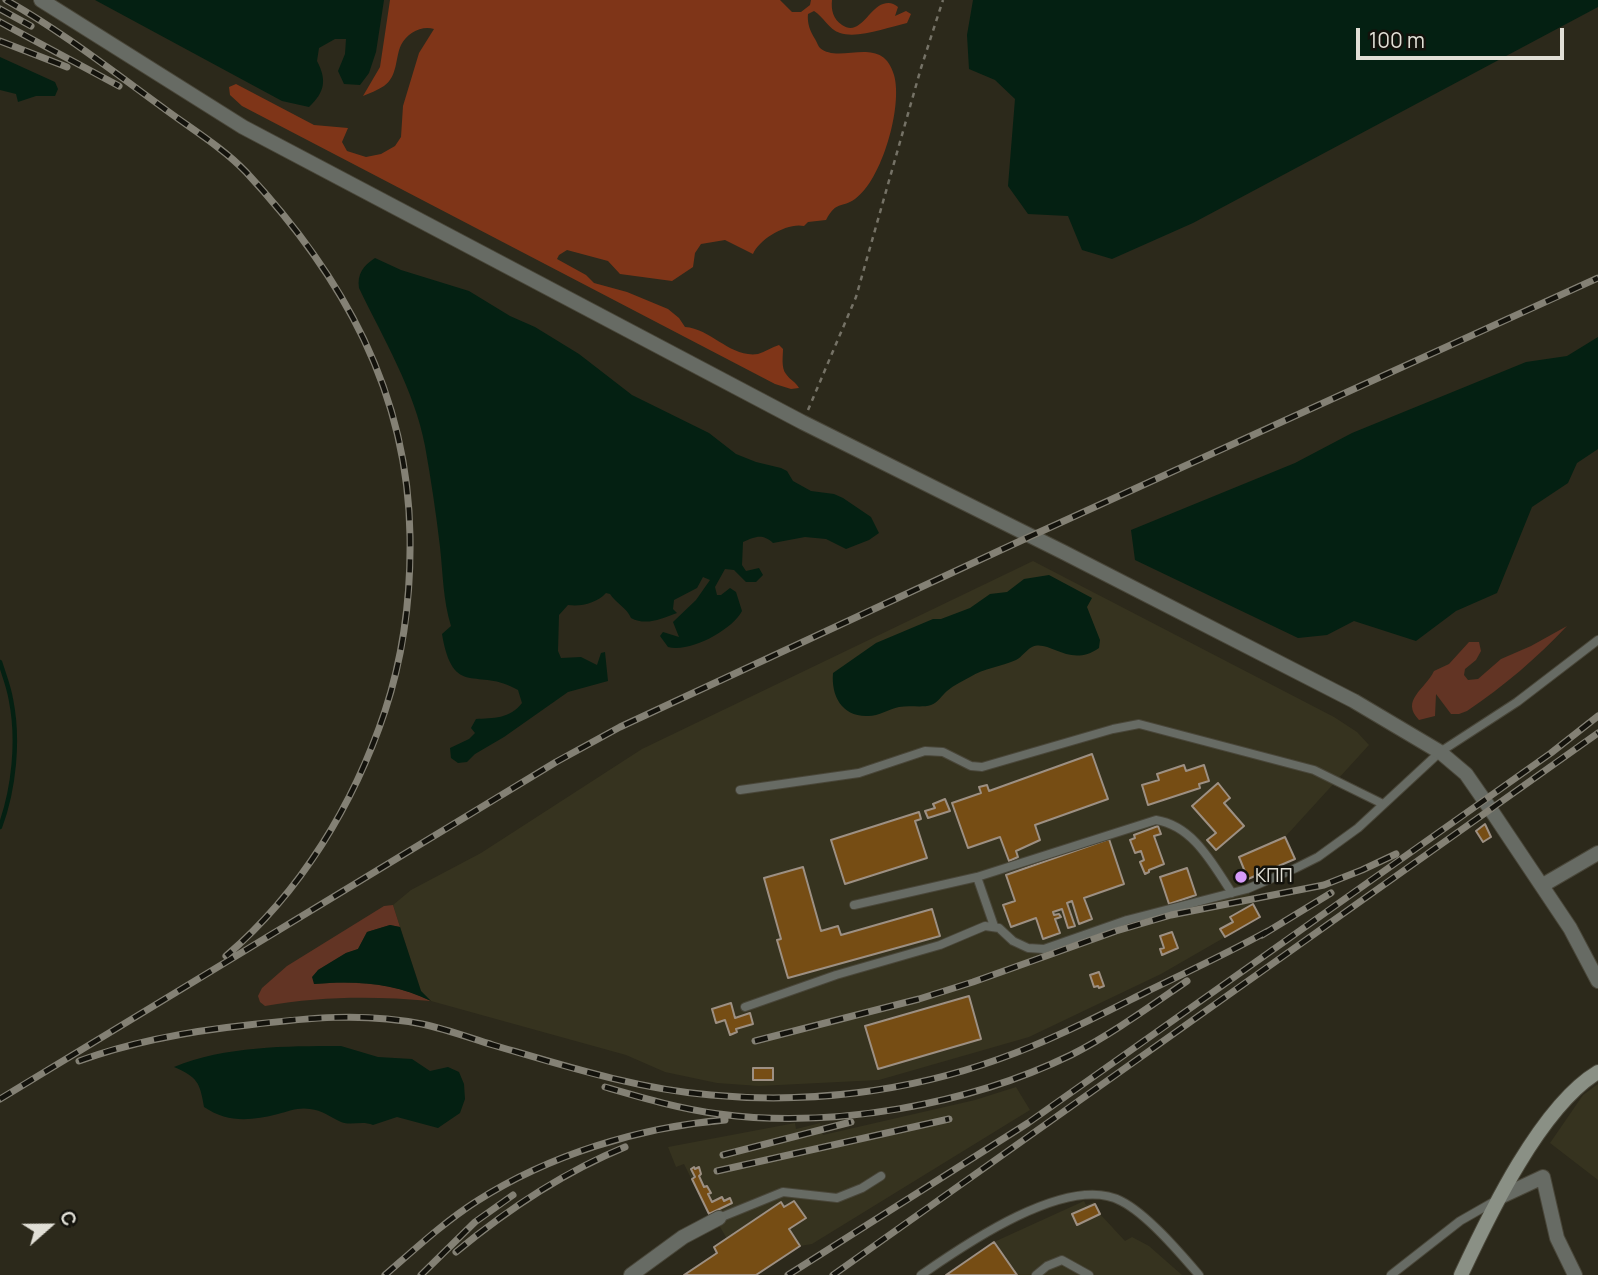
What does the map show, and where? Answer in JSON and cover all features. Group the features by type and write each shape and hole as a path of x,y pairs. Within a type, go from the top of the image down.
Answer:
{"main road":[{"path":"1461,1275 1500,1197 1548,1121 1576,1088 1598,1072"}],"street":[{"path":"41,0 243,127 802,422 1052,546 1353,701 1440,752 1466,774 1543,885 1586,954 1598,981"},
{"path":"1543,885 1598,853"},
{"path":"1500,1197 1543,1177 1558,1238 1575,1275"},
{"path":"631,1275 683,1237 719,1218"}],"lane":[{"path":"745,1007 836,975 940,945 985,926 994,926 1020,945 1034,950 1044,949 1143,915 1259,884 1318,857 1358,828 1440,752 1517,702 1598,640"},
{"path":"740,790 859,773 906,756 932,751 943,752 971,766 982,767 1139,724 1314,771 1383,804"},
{"path":"854,905 976,877 1156,820 1171,824 1192,838 1204,850 1232,893"},
{"path":"976,877 994,926"},
{"path":"719,1218 762,1198 791,1191 820,1198 837,1198 862,1188 881,1176"},
{"path":"921,1275 992,1228 1058,1200 1094,1194 1122,1201 1135,1211 1199,1275"},
{"path":"1391,1275 1460,1221 1500,1197"},
{"path":"1036,1275 1047,1266 1062,1260 1089,1275"}],"path":[{"path":"802,422 856,297 943,0"}],"shaded area":[{"path":"95,0 384,0 376,52 369,73 360,85 344,84 338,71 345,54 346,39 335,39 319,48 317,61 323,86 309,107 282,101"},
{"path":"390,0 780,0 792,12 801,12 810,5 811,0 832,0 835,17 848,28 859,25 885,3 898,7 895,16 906,11 911,14 907,23 856,35 836,31 814,11 808,14 810,30 820,48 828,52 871,52 880,55 888,62 896,88 893,123 882,160 874,176 855,199 836,207 826,220 782,229 761,243 753,254 725,240 701,244 695,253 693,267 672,281 620,274 608,261 567,250 557,259 586,275 594,283 627,292 668,309 685,327 704,333 739,352 758,354 779,345 783,349 784,371 799,388 791,389 775,384 242,106 230,95 229,87 236,84 314,125 348,128 342,142 347,151 366,157 381,154 395,146 401,137 403,106 419,53 434,29 420,29 407,37 399,50 389,82 363,96 380,67"},
{"path":"973,0 1598,0 1598,7 1193,223 1112,259 1082,250 1068,216 1028,214 1008,186 1015,99 995,80 969,69 967,35"},
{"path":"0,57 55,82 58,89 55,96 36,96 18,102 16,94 0,90"},
{"path":"375,258 401,270 469,291 510,316 535,327 579,354 632,395 709,433 736,454 781,468 787,471 793,481 811,491 843,498 871,517 879,533 846,549 826,539 805,537 773,543 758,537 743,542 742,565 746,571 759,568 763,575 756,582 746,582 734,570 725,569 715,587 717,595 730,588 736,592 742,611 720,632 687,647 668,647 660,636 663,632 679,637 673,622 696,600 710,580 703,577 697,588 674,600 673,609 677,613 654,621 631,618 610,594 606,593 588,604 568,605 559,615 558,651 561,658 581,657 597,665 601,653 605,652 608,681 568,692 467,762 458,763 451,758 450,748 475,733 471,728 476,719 507,715 522,703 518,690 504,683 469,678 460,674 447,654 442,634 451,626 420,425 397,365 359,288 362,271"},
{"path":"1598,337 1598,449 1577,463 1568,483 1532,507 1497,593 1456,611 1416,641 1354,621 1327,635 1298,638 1135,560 1131,530 1295,463 1352,433 1526,362 1567,356"},
{"path":"1033,561 1334,717 1357,732 1369,745 1285,837 1295,859 1246,880 1247,889 1260,917 1161,974 1029,1037 879,1080 759,1086 717,1083 665,1072 626,1055 431,1001 421,991 393,905 411,890 481,853 642,749"},
{"path":"1049,575 1092,598 1087,607 1100,640 1099,648 1078,656 1046,647 1032,647 1016,660 958,683 936,702 927,706 899,707 868,716 851,713 840,704 834,690 833,673 876,643 933,619 941,619 970,608 990,594 1007,592 1024,579"},
{"path":"1567,626 1520,671 1467,711 1451,714 1436,694 1435,716 1419,720 1414,713 1413,701 1434,671 1449,664 1469,642 1479,642 1481,651 1476,660 1465,669 1464,675 1468,680 1478,679 1501,659"},
{"path":"393,905 400,927 390,925 367,932 358,949 318,970 314,984 389,986 431,1001 348,998 265,1006 260,1002 258,996 262,988 287,966 384,906"},
{"path":"390,925 400,927 421,991 431,1001 403,990 374,984 314,984 312,977 318,970 358,949 367,932"},
{"path":"341,1046 378,1057 412,1059 430,1071 448,1067 459,1072 464,1084 465,1099 460,1113 438,1128 397,1117 373,1125 345,1123 318,1111 306,1109 258,1118 231,1118 204,1107 201,1092 193,1077 174,1067 235,1051"},
{"path":"1598,1084 1598,1180 1550,1143 1583,1095"},
{"path":"1016,1087 1030,1110 812,1244 800,1246 789,1229 806,1218 794,1201 784,1207 781,1203 727,1239 712,1213 709,1214 684,1164 676,1167 668,1147 795,1123 796,1129 820,1123 823,1135 975,1100"},
{"path":"1084,1201 1086,1205 1094,1202 1100,1214 1125,1241 1132,1237 1149,1246 1182,1275 946,1275 994,1242"}],"building":[{"path":"1092,754 1108,799 1035,825 1040,840 1016,851 1018,857 1009,861 1000,837 968,848 952,803 981,793 979,787 987,785 989,791"},
{"path":"1184,765 1186,771 1204,765 1209,781 1199,784 1200,788 1148,805 1142,785 1159,780 1157,774"},
{"path":"1218,783 1230,798 1224,803 1244,826 1216,850 1207,840 1216,833 1192,806"},
{"path":"945,799 950,811 928,818 925,811 935,808 933,804"},
{"path":"919,812 921,819 915,821 927,858 845,884 831,840"},
{"path":"1485,824 1491,837 1483,842 1476,831"},
{"path":"1158,826 1161,834 1154,836 1164,864 1145,874 1140,862 1144,860 1141,851 1135,853 1130,840 1135,838 1134,835"},
{"path":"1285,837 1295,859 1248,879 1239,857"},
{"path":"1109,839 1124,884 1084,898 1092,919 1079,924 1072,901 1067,903 1075,926 1068,928 1062,909 1053,912 1061,917 1055,919 1060,933 1043,939 1036,918 1011,927 1003,905 1015,901 1006,875"},
{"path":"803,867 821,931 838,926 841,935 932,909 940,936 788,978 777,940 781,939 764,878"},
{"path":"1187,868 1196,895 1169,904 1160,877"},
{"path":"1253,904 1260,917 1225,937 1220,929 1233,922 1230,917"},
{"path":"1172,932 1178,948 1162,955 1160,949 1164,948 1160,936"},
{"path":"1099,972 1104,986 1099,988 1094,987 1090,975"},
{"path":"969,996 981,1039 878,1069 865,1026"},
{"path":"731,1003 735,1018 750,1013 753,1024 736,1029 737,1032 730,1035 725,1020 716,1023 712,1009"},
{"path":"753,1068 773,1068 773,1080 753,1080"},
{"path":"699,1167 699,1176 704,1187 707,1186 711,1193 708,1194 712,1202 722,1197 724,1201 730,1198 732,1203 709,1214 692,1179 695,1177 691,1169"},
{"path":"794,1201 806,1218 789,1229 800,1246 756,1275 684,1275 717,1253 714,1247 781,1202 784,1207"},
{"path":"1095,1204 1100,1214 1077,1225 1072,1214"},
{"path":"994,1242 1017,1275 946,1275"}],"waterway":[{"path":"0,662 8,686 15,731 12,781 0,827"}],"railway":[{"path":"6,0 86,51 216,146 246,172 312,252 340,295 364,339 383,385 397,433 406,483 410,536 409,580 402,646 385,711 358,780 322,844 278,904 226,956"},
{"path":"0,9 31,26"},
{"path":"0,22 119,86"},
{"path":"0,41 67,67"},
{"path":"0,1099 556,762 620,727 1598,278"},
{"path":"788,1275 1028,1123 1551,753 1598,716"},
{"path":"833,1275 1598,733"},
{"path":"755,1041 919,999 1116,931 1171,915 1324,885 1396,854"},
{"path":"1262,935 1331,893"},
{"path":"79,1061 142,1042 205,1030 292,1020 357,1017 400,1020 431,1026 601,1076 656,1088 711,1095 784,1098 857,1093 929,1080 1018,1052 1092,1019 1268,931"},
{"path":"605,1087 690,1109 762,1118 853,1115 899,1109 944,1100 1031,1073 1086,1047 1187,981"},
{"path":"717,1171 949,1119"},
{"path":"385,1275 465,1209 534,1170 596,1146 628,1137 661,1129 725,1120"},
{"path":"723,1155 851,1122"},
{"path":"456,1252 536,1193 579,1168 625,1147"},
{"path":"421,1275 475,1222 513,1195"}],"place":[{"name":"КПП","path":"1241,877"}]}
